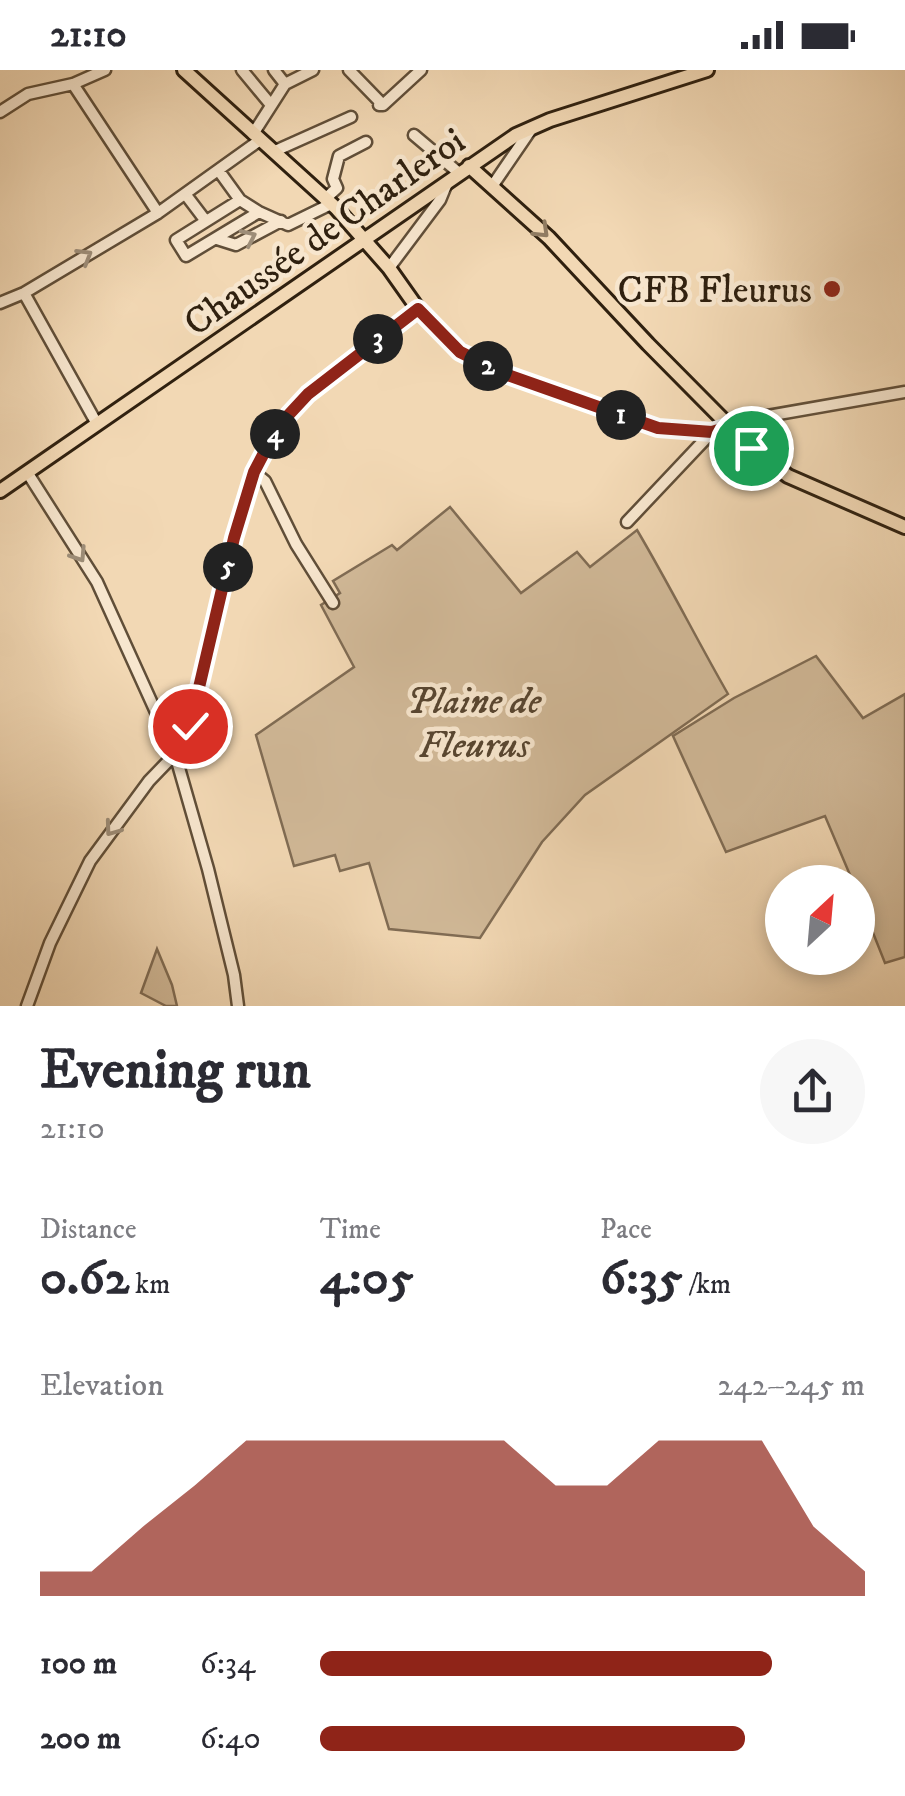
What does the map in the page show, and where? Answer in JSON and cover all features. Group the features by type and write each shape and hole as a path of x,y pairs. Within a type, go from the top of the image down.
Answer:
{"main road":[{"path":"184,70 328,201 366,240 418,309 460,352 505,374 658,428 712,432 728,427"},
{"name":"Chaussée de Charleroi","path":"0,491 516,135 707,70"},
{"path":"458,174 493,185 751,448 788,476 905,527"}],"street":[{"path":"0,112 28,94 73,84 104,70"},
{"path":"242,70 271,105"},
{"path":"274,70 285,84"},
{"path":"0,303 24,293 158,213 219,171 256,137 285,84 313,70"},
{"path":"349,70 381,105 421,70"},
{"path":"73,84 158,213"},
{"path":"275,151 351,117"},
{"path":"493,185 532,128"},
{"path":"389,268 458,174 414,135"},
{"path":"219,171 240,200 288,224 328,201 337,188 333,179 339,156 366,142"},
{"path":"186,194 205,220"},
{"path":"240,200 176,240 186,256 259,212"},
{"path":"217,239 236,245 280,222"},
{"path":"24,293 97,424"},
{"path":"27,1006 50,943 90,861 149,781 175,754 190,726 234,538 254,472 282,422 308,394 418,309"},
{"path":"728,427 756,418 905,392"},
{"path":"627,522 712,432"},
{"path":"27,472 97,582 175,754 208,869 238,1006"},
{"path":"254,472 265,481 296,544 333,602"}],"green space":[{"name":"Plaine de Fleurus","path":"450,507 521,593 577,552 590,567 637,530 728,694 585,795 542,842 480,938 389,929 369,863 340,871 335,855 294,866 256,735 354,667 321,605 340,593 333,581 392,545 397,550"},
{"path":"816,656 863,718 905,694 905,957 885,963 875,938 875,865 846,865 825,816 726,852 673,736 734,698"},
{"path":"157,949 177,1006 166,1006 141,993"}],"place":[{"name":"CFB Fleurus","path":"832,289"}],"route":[{"path":"190,726 234,538 254,472 265,451 282,422 308,394 418,309 460,352 505,374 658,428 712,432 728,427 751,448"}]}
